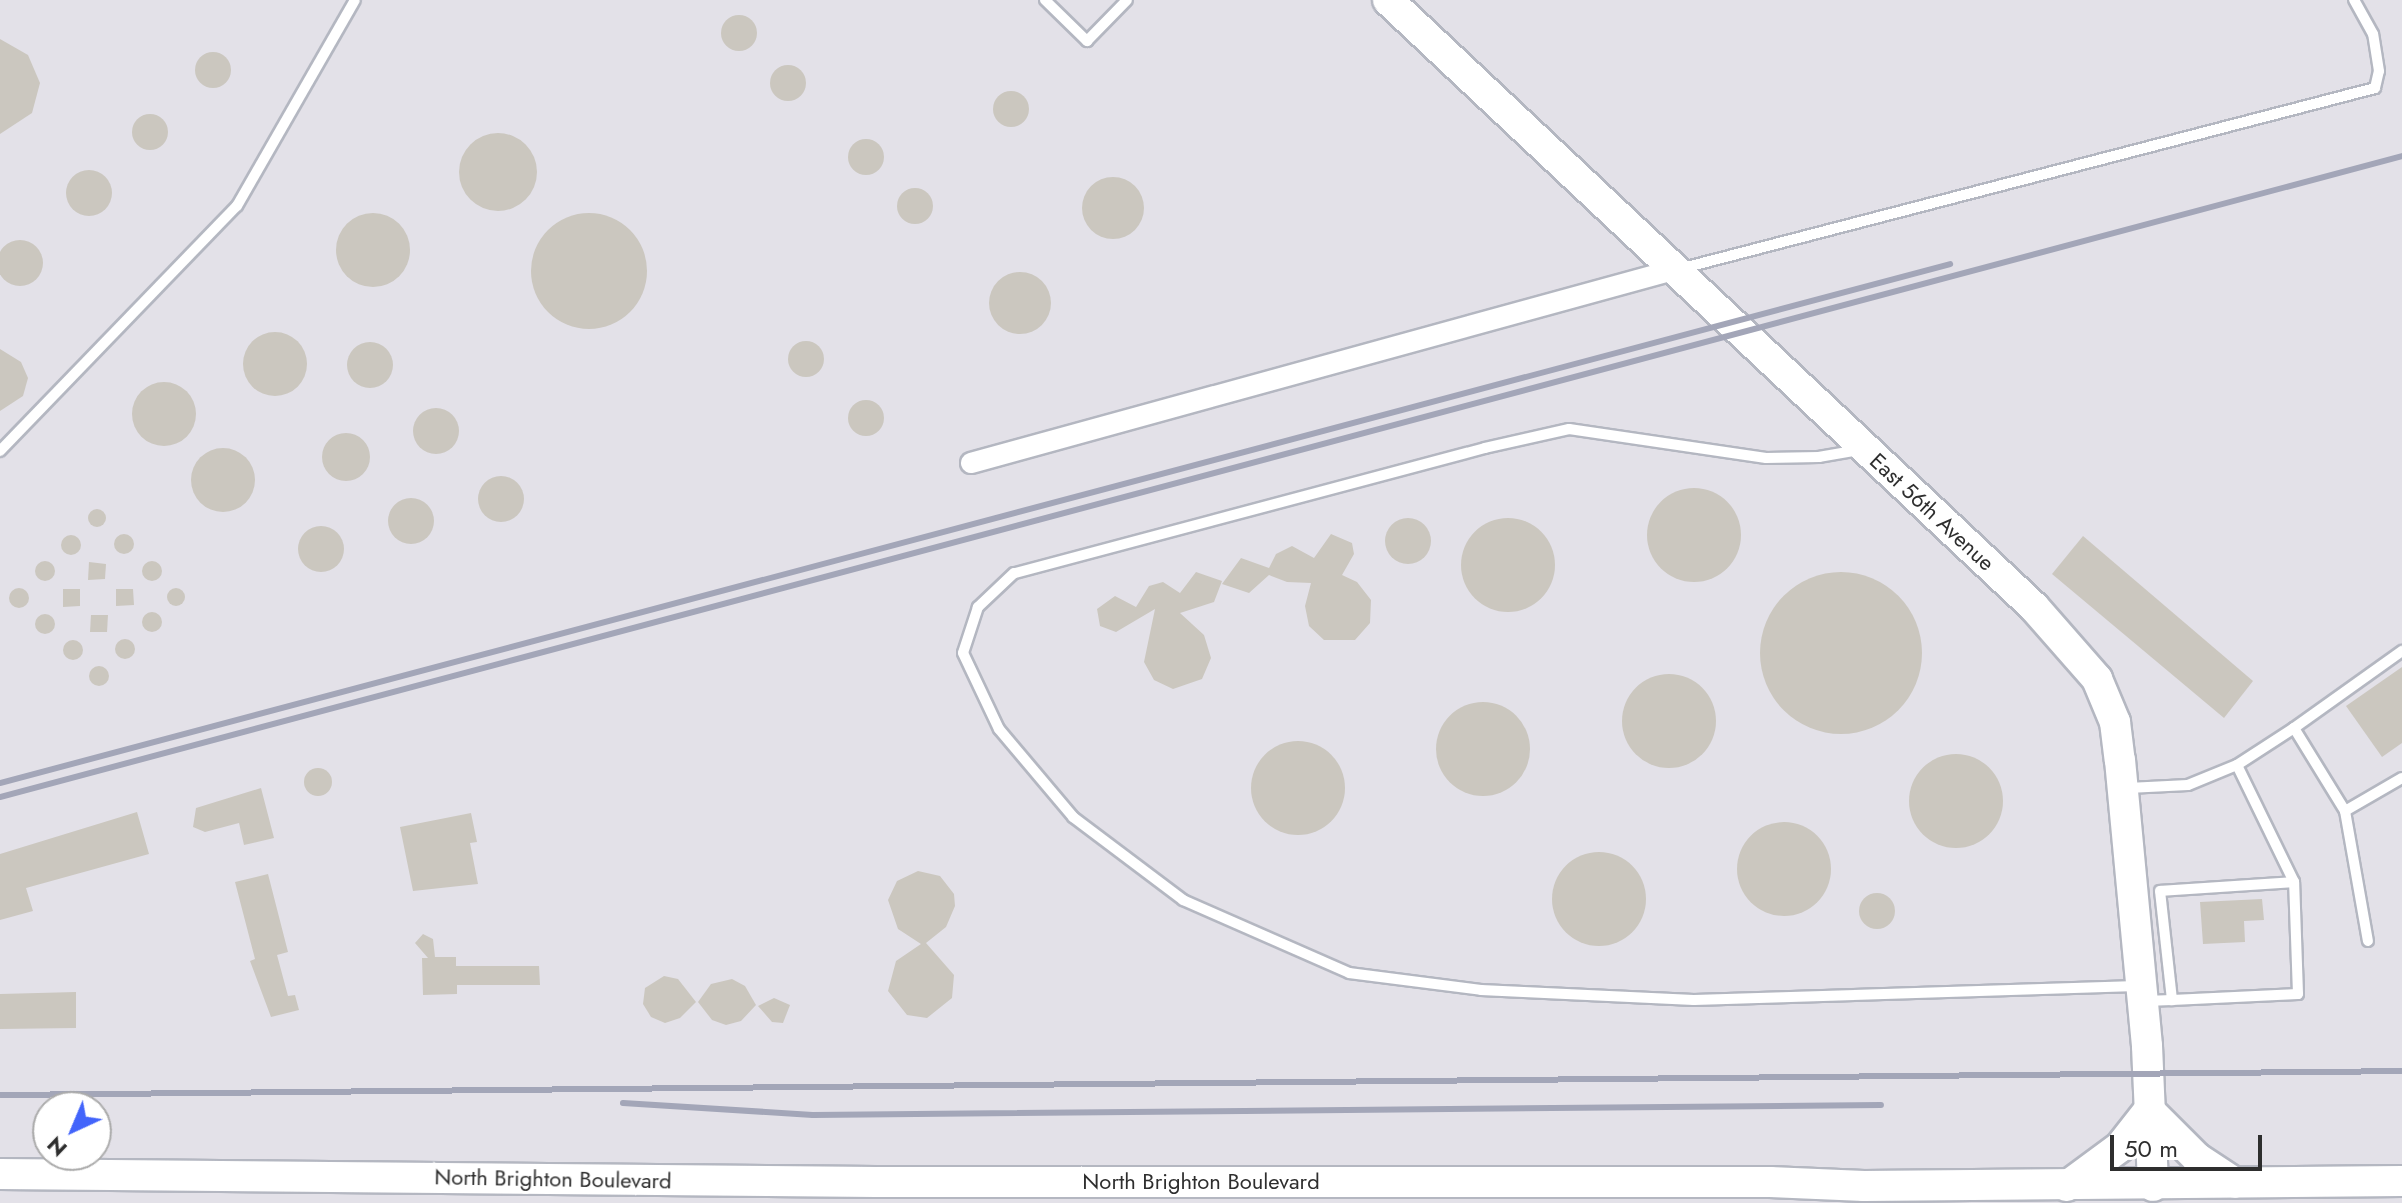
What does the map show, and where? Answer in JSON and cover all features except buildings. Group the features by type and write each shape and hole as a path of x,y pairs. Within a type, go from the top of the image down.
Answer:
{"main road":[{"name":"East 56th Avenue","path":"1388,0 2034,607 2088,665 2115,722 2152,996 2149,1110 2153,1186"},
{"path":"2067,1186 2120,1147 2149,1110 2197,1158 2235,1183"},
{"name":"North Brighton Boulevard","path":"0,1174 1078,1187 2153,1186 2235,1183 2300,1187 2402,1181"}],"street":[{"path":"971,463 1673,270"}],"lane":[{"path":"0,451 237,206 355,0"},
{"path":"1045,0 1087,41 1127,0"},
{"path":"1673,270 2375,88 2379,71 2373,34 2354,0"},
{"path":"1865,449 1819,457 1766,458 1569,429 1485,448 1014,573 978,607 963,653 999,729 1073,817 1183,900 1349,973 1481,990 1694,1000 2298,994 2294,882 2237,765"},
{"path":"2123,788 2188,785 2237,765 2402,651"},
{"path":"2294,728 2345,811 2368,941"},
{"path":"2345,811 2402,778"},
{"path":"2152,996 2160,891 2294,882"}],"shaded area":[{"path":"0,0 2402,0 2402,1203 0,1203"}],"railway":[{"path":"0,797 2402,156"},
{"path":"0,783 1950,264"},
{"path":"0,1095 2402,1071"},
{"path":"623,1103 813,1115 1881,1105"}]}
